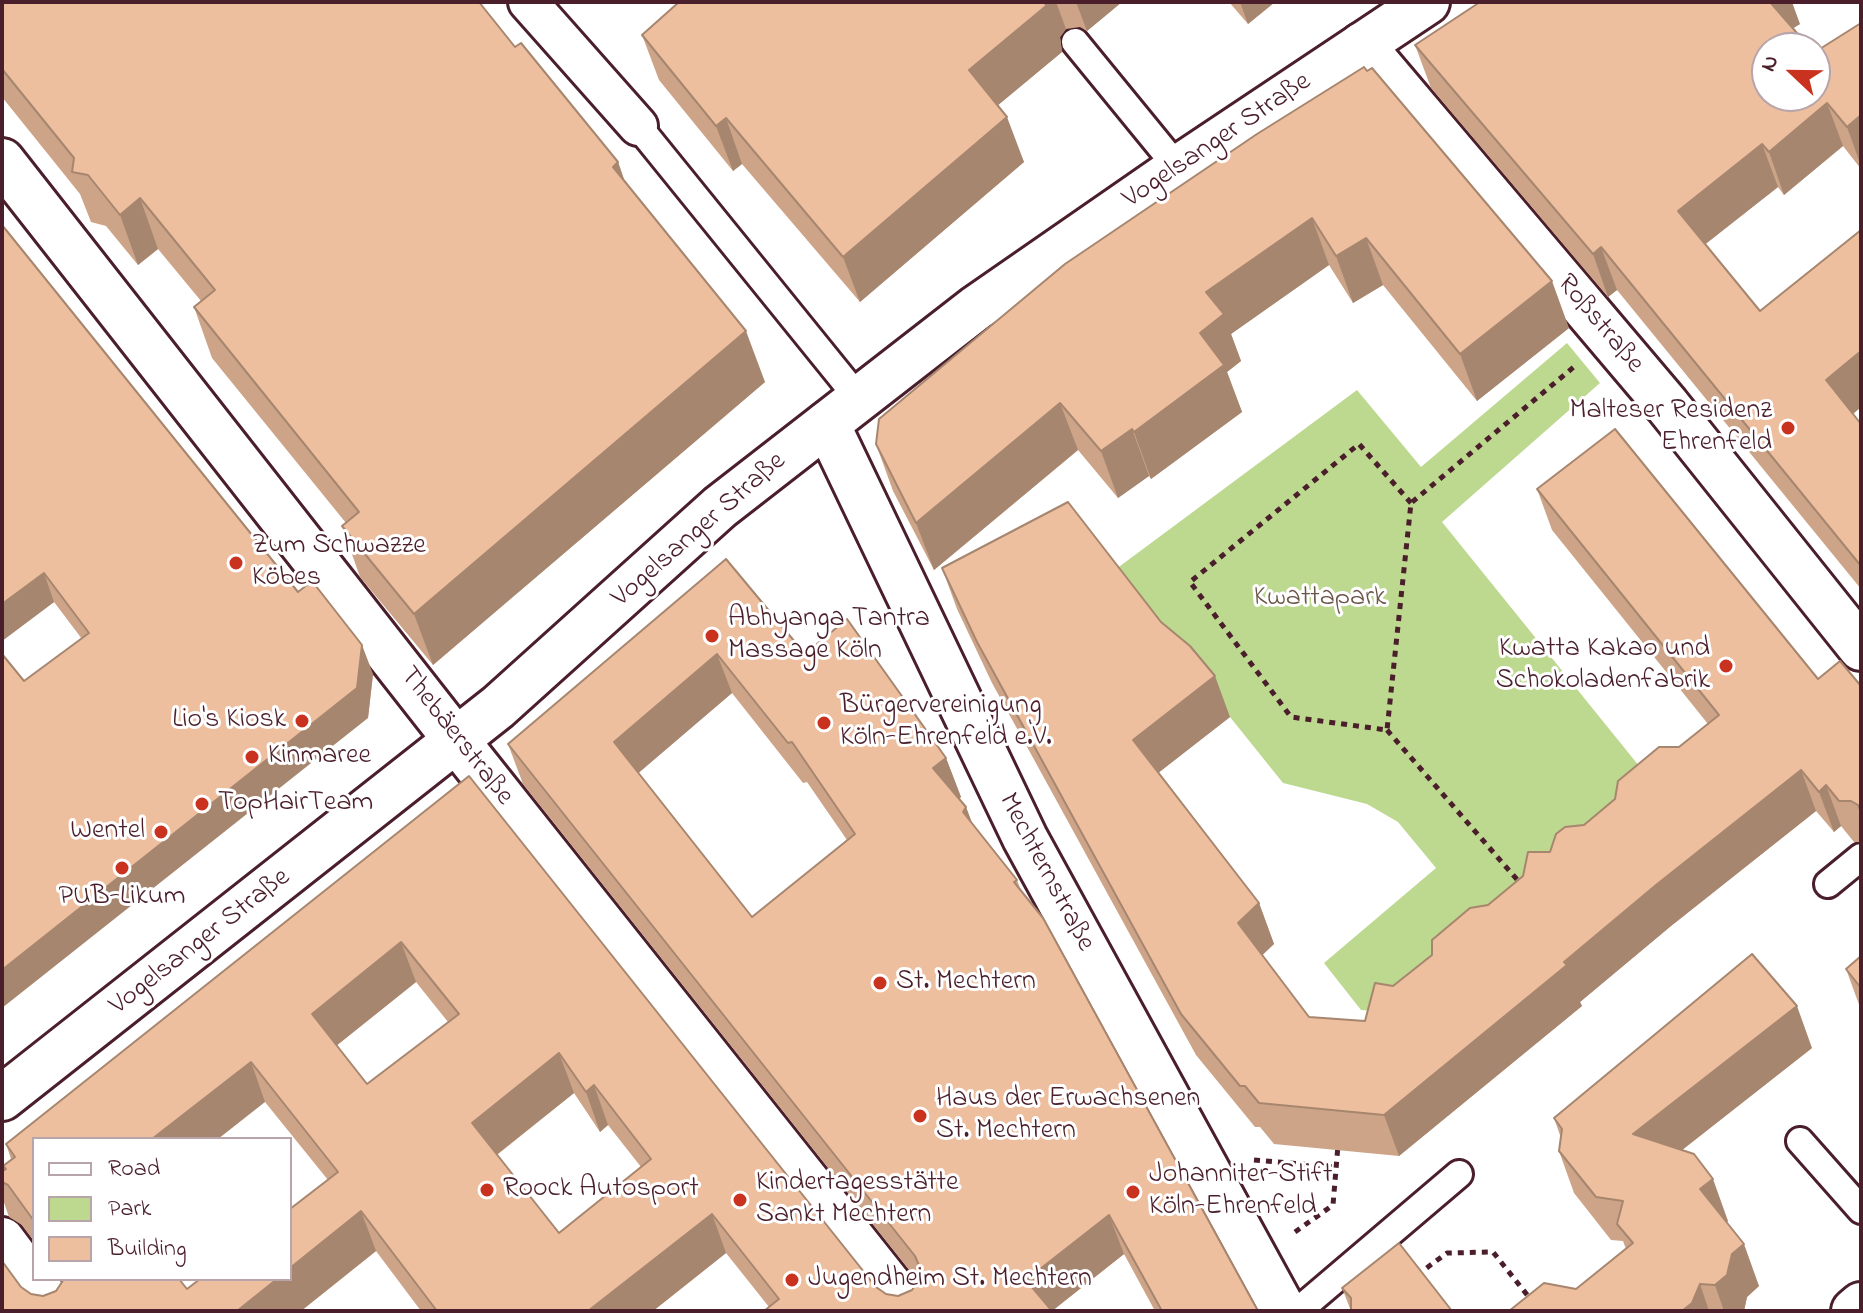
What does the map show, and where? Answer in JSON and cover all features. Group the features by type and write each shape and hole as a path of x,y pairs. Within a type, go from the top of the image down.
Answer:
{"street":[{"path":"528,2 638,126"},
{"name":"Vogelsanger Straße","path":"2,1098 456,740 557,656 720,507 976,308 1178,168 1427,2"},
{"name":"Roßstraße","path":"1362,45 1609,336 1861,648"},
{"name":"Thebäerstraße","path":"2,161 456,740 910,1311"},
{"name":"Mechternstraße","path":"843,411 1025,838 1284,1311"},
{"path":"2,1240 32,1280"},
{"path":"33,1281 55,1311"},
{"path":"1854,1311 1861,1305"}],"lane":[{"path":"1075,42 1178,168"},
{"path":"638,126 843,411"},
{"path":"1828,884 1861,857"},
{"path":"1800,1141 1861,1210"},
{"path":"1298,1311 1459,1174"}],"path":[{"path":"1387,730 1411,503 1609,336"},
{"path":"1411,503 1359,444 1190,582 1291,717 1387,730 1524,887"},
{"path":"1255,1260 1333,1205 1339,1143"},
{"path":"1211,1180 1246,1159 1337,1167"},
{"path":"1413,1278 1447,1253 1493,1252 1540,1311"}],"green space":[{"name":"Kwattapark","path":"1567,343 1600,383 1442,522 1652,782 1374,1011 1361,1010 1324,963 1436,868 1398,822 1367,804 1283,783 1108,575 1357,390 1421,467"}],"building":[{"path":"2,2 479,2 515,47 521,43 618,162 613,167 746,331 414,614 342,526 359,512 194,307 215,290 140,198 120,215 88,175 72,172 74,158 2,69"},
{"path":"679,2 1045,2 1046,6 969,70 1007,117 843,257 726,118 716,126 642,35"},
{"path":"1480,2 1770,2 1796,32 1751,32 1751,112 1816,112 1769,152 1762,144 1678,211 1760,311 1861,230 1861,351 1826,380 1861,424 1861,566 1601,247 1593,254 1415,45"},
{"path":"1861,23 1861,115 1847,127 1831,108 1831,42"},
{"path":"1364,67 1367,71 1372,68 1552,281 1460,354 1366,238 1336,256 1312,218 1206,292 1224,314 1200,333 1224,365 1134,432 1132,429 1101,451 1060,403 916,523 876,444 879,419 1065,264 1257,134"},
{"path":"2,225 298,592 312,581 362,645 357,688 2,970 2,654 24,681 89,633 44,573 2,604"},
{"path":"1615,429 1818,679 1840,661 1861,686 1861,812 1858,805 1851,801 1839,801 1826,785 1819,792 1801,770 1656,885 1564,962 1567,965 1384,1115 1259,1103 1245,1086 1240,1086 1181,1014 977,642 942,568 1068,502 1161,622 1190,646 1215,676 1133,740 1259,903 1238,923 1309,1017 1365,1021 1375,983 1393,986 1432,955 1432,940 1470,908 1488,905 1523,876 1528,852 1550,852 1556,834 1565,827 1584,825 1615,799 1618,781 1659,747 1679,747 1719,715 1537,489"},
{"path":"726,559 805,654 847,619 946,758 933,768 966,807 963,812 1043,918 1258,1311 1162,1311 1109,1215 1026,1280 1052,1311 764,1311 779,1299 712,1214 588,1311 437,1311 361,1211 292,1266 292,1207 338,1172 251,1062 155,1137 32,1137 32,1218 8,1185 2,1182 2,1171 6,1169 3,1166 15,1157 6,1144 469,776 876,1287 886,1294 898,1296 912,1290 918,1281 920,1268 915,1256 508,744","holes":["717,654 788,743 792,742 855,834 752,917 614,742","401,942 459,1014 367,1084 312,1014","559,1053 586,1092 594,1085 651,1159 559,1233 472,1123"]},
{"path":"1752,954 1797,1006 1633,1134 1694,1154 1713,1179 1700,1189 1744,1244 1732,1254 1727,1275 1715,1285 1700,1284 1692,1303 1682,1311 1509,1311 1544,1283 1576,1289 1633,1243 1617,1224 1623,1201 1596,1197 1559,1151 1562,1129 1554,1118"},
{"path":"1861,956 1861,988 1846,969"},
{"path":"1399,1243 1452,1311 1351,1311 1351,1298 1342,1288"},
{"path":"2,1261 21,1287 31,1294 43,1296 56,1291 63,1281 181,1281 187,1289 197,1281 274,1281 237,1311 2,1311"}],"place":[{"name":"Malteser Residenz Ehrenfeld","path":"1788,428"},
{"name":"Zum Schwazze Köbes","path":"236,563"},
{"name":"Abhyanga Tantra Massage Köln","path":"712,636"},
{"name":"Kwatta Kakao und Schokoladenfabrik","path":"1726,666"},
{"name":"Lio's Kiosk","path":"302,721"},
{"name":"Bürgervereinigung Köln-Ehrenfeld e.V.","path":"824,723"},
{"name":"Kinmaree","path":"252,757"},
{"name":"TopHairTeam","path":"202,804"},
{"name":"Wentel","path":"161,832"},
{"name":"PUB-Likum","path":"122,868"},
{"name":"St. Mechtern","path":"880,983"},
{"name":"Haus der Erwachsenen St. Mechtern","path":"920,1116"},
{"name":"Roock Autosport","path":"487,1190"},
{"name":"Johanniter-Stift Köln-Ehrenfeld","path":"1133,1192"},
{"name":"Kindertagesstätte Sankt Mechtern","path":"740,1200"},
{"name":"Jugendheim St. Mechtern","path":"792,1280"}]}
